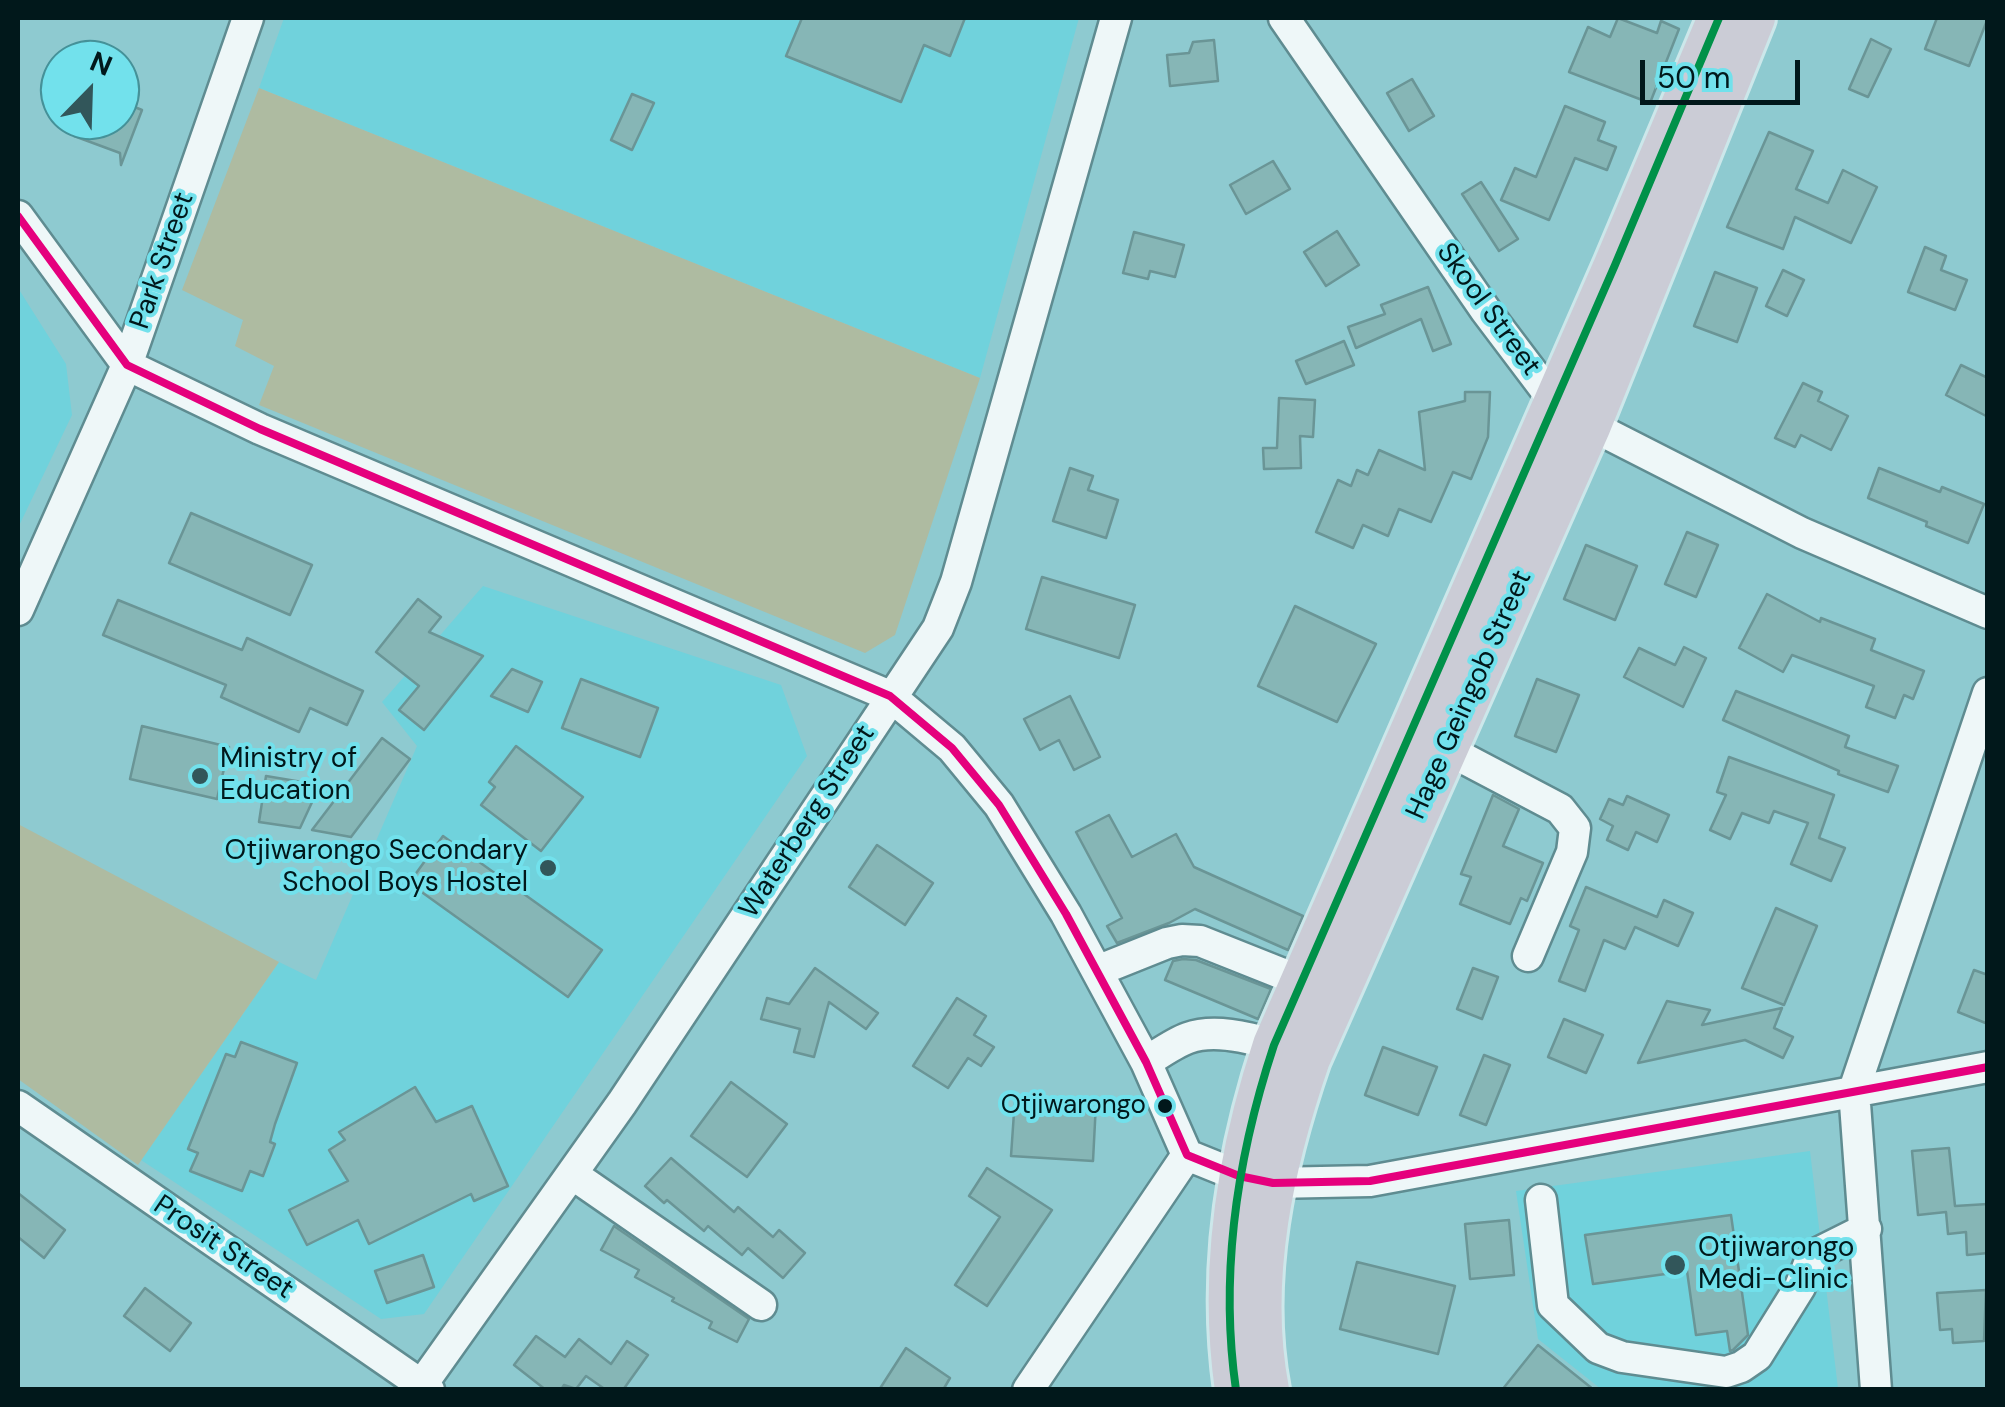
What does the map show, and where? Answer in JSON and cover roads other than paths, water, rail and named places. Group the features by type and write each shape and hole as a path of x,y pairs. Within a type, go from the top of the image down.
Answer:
{"highway":[{"name":"Hage Geingob Street","path":"1325,963 1446,749 1590,426 1632,272 1719,18"},
{"name":"Hage Geingob Street","path":"1268,1390 1260,1327 1262,1279 1256,1180 1259,1090 1291,1052 1554,401 1632,272 1754,18"},
{"name":"Hage Geingob Street","path":"1236,1390 1228,1306 1256,1180"}],"street":[{"name":"Park Street","path":"18,610 127,365 248,18"},
{"name":"Waterberg Street","path":"423,1388 572,1174 938,628 956,582 1116,18"},
{"name":"Skool Street","path":"1284,18 1486,311 1554,401 1590,426 1802,532 1988,613"},
{"path":"18,216 127,365 260,430 890,696 952,748 999,805 1146,1062 1187,1155 1256,1180 1370,1181 1988,1068"},
{"path":"1876,1390 1854,1090 1988,693"},
{"path":"1446,749 1560,809 1575,828 1572,852 1528,956"},
{"path":"1096,971 1182,940 1325,963"},
{"path":"1146,1062 1186,1039 1211,1034 1291,1052"},
{"name":"Prosit Street","path":"18,1106 423,1388"},
{"path":"1028,1390 1187,1155"},
{"path":"572,1174 761,1304"},
{"path":"1541,1200 1553,1306 1588,1340 1622,1356 1726,1372 1756,1356 1800,1286 1812,1256 1866,1229"}],"place":[{"name":"Ministry of Education","path":"200,776"},
{"name":"Otjiwarongo Secondary School Boys Hostel","path":"548,868"},
{"name":"Otjiwarongo","path":"1165,1106"},
{"name":"Otjiwarongo Medi-Clinic","path":"1675,1265"}]}
